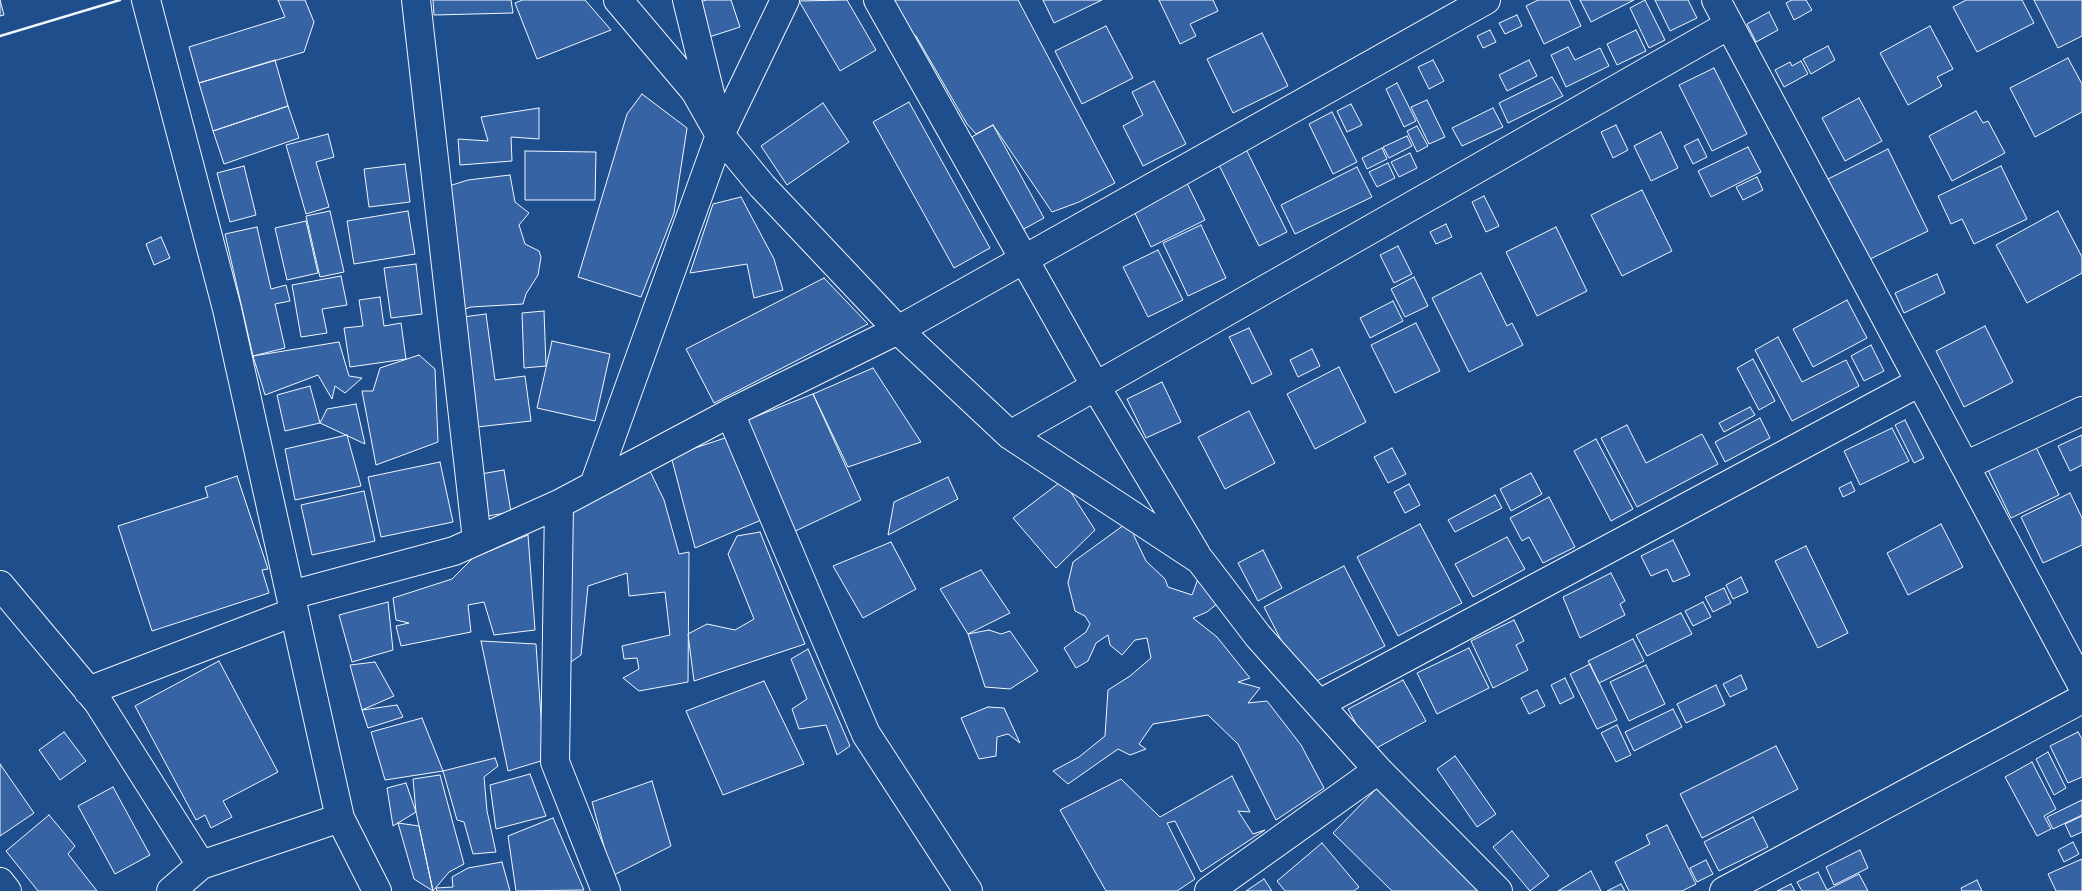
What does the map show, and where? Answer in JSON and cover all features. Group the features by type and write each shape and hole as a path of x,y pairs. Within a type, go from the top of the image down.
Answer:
{"street":[{"path":"146,0 227,309 340,818 377,891"},
{"path":"416,0 477,540"},
{"path":"618,0 695,91 720,135 762,186 898,330 1010,435 1200,560"},
{"path":"686,0 720,135"},
{"path":"594,485 720,135 785,0"},
{"path":"878,0 1096,387 1200,560 1258,636 1378,770 1498,891"},
{"path":"88,691 292,604 454,551 559,504 730,413 898,330 1486,0"},
{"path":"1010,435 1096,387 1727,9 1920,382 2082,685"},
{"path":"1319,704 1920,382"},
{"path":"1965,466 2082,411"},
{"path":"730,413 866,734 968,891"},
{"path":"559,504 555,762 606,891"},
{"path":"0,585 98,702 201,865"},
{"path":"1724,891 2082,699"},
{"path":"1209,891 1378,770"},
{"path":"171,891 201,865 340,818"},
{"path":"0,882 7,891"}],"building":[{"path":"0,0 4,15 0,16"},
{"path":"278,0 305,0 314,22 304,52 199,83 189,47 285,17"},
{"path":"433,0 511,0 513,13 434,15"},
{"path":"522,0 585,0 611,30 537,59 515,3"},
{"path":"706,0 731,0 740,27 706,38 695,4"},
{"path":"847,0 876,50 840,71 799,1"},
{"path":"887,0 1018,0 1115,183 1079,202 1052,212 993,125 976,134 967,124 916,36 907,33"},
{"path":"1043,0 1102,0 1054,23"},
{"path":"1159,0 1213,0 1218,11 1190,24 1196,36 1180,44"},
{"path":"1538,0 1569,0 1581,26 1544,44 1526,6"},
{"path":"1580,0 1634,0 1591,22"},
{"path":"1645,0 1665,40 1649,48 1630,8"},
{"path":"1655,0 1688,0 1697,18 1670,31"},
{"path":"1792,0 1806,0 1812,10 1794,20 1786,3"},
{"path":"1966,0 2022,0 2034,23 1977,52 1953,7"},
{"path":"2034,0 2082,0 2082,36 2058,48"},
{"path":"1769,12 1778,30 1756,42 1747,24"},
{"path":"1517,15 1522,26 1505,34 1499,23"},
{"path":"1106,26 1133,78 1082,104 1055,51"},
{"path":"1930,26 1953,69 1937,77 1942,86 1908,105 1880,53"},
{"path":"1490,30 1496,42 1483,48 1477,36"},
{"path":"1636,30 1646,51 1617,65 1607,44"},
{"path":"1262,33 1288,86 1233,113 1207,59"},
{"path":"1828,46 1835,60 1811,74 1803,59"},
{"path":"1568,47 1575,60 1600,48 1609,66 1566,87 1551,55"},
{"path":"2068,58 2082,84 2082,112 2035,137 2010,88"},
{"path":"275,60 288,106 213,131 199,83"},
{"path":"1433,60 1444,81 1429,89 1418,67"},
{"path":"1529,60 1537,76 1507,91 1499,75"},
{"path":"1801,61 1808,74 1784,87 1775,70 1790,62 1792,66"},
{"path":"1714,68 1747,134 1712,151 1679,85"},
{"path":"1552,77 1563,96 1508,123 1499,103"},
{"path":"1154,81 1186,144 1143,166 1123,126 1143,115 1132,92"},
{"path":"1397,83 1416,121 1404,127 1386,89"},
{"path":"642,94 687,128 674,213 641,297 578,277 627,114"},
{"path":"1859,98 1882,141 1845,161 1822,118"},
{"path":"1427,100 1445,137 1429,144 1411,107"},
{"path":"909,102 990,248 954,268 873,122"},
{"path":"823,103 849,142 787,185 761,146"},
{"path":"1351,104 1362,125 1347,132 1337,111"},
{"path":"288,106 299,138 224,164 213,131"},
{"path":"539,108 539,139 511,137 512,161 460,165 458,139 488,141 481,117"},
{"path":"1493,108 1503,127 1462,146 1452,128"},
{"path":"1976,111 1983,123 1988,121 2005,153 1952,181 1929,136"},
{"path":"1332,112 1357,162 1333,174 1309,124"},
{"path":"993,125 1044,218 1020,231 970,138"},
{"path":"1616,125 1628,150 1613,158 1601,132"},
{"path":"1417,126 1428,146 1417,152 1407,131"},
{"path":"1661,132 1678,168 1651,181 1634,146"},
{"path":"328,134 334,157 316,162 329,207 306,214 286,145"},
{"path":"1407,136 1412,146 1389,158 1383,147"},
{"path":"1698,139 1707,157 1693,164 1684,146"},
{"path":"1748,147 1761,172 1711,197 1698,171"},
{"path":"1382,148 1387,159 1367,169 1362,158"},
{"path":"1246,149 1287,232 1259,246 1218,163"},
{"path":"1888,149 1928,231 1866,261 1826,180"},
{"path":"525,151 596,152 595,200 525,200"},
{"path":"1410,153 1417,168 1399,177 1391,162"},
{"path":"1388,163 1395,178 1377,187 1369,172"},
{"path":"405,164 410,202 369,207 364,169"},
{"path":"244,166 256,215 230,222 217,173"},
{"path":"2001,166 2027,219 1974,244 1962,219 1951,224 1938,196"},
{"path":"1357,167 1372,197 1295,234 1281,205"},
{"path":"510,175 515,202 529,213 519,225 525,244 539,251 541,257 538,275 526,294 523,304 471,307 456,312 449,186 468,180"},
{"path":"1757,177 1763,190 1743,200 1736,187"},
{"path":"1186,181 1205,220 1151,247 1132,207"},
{"path":"1642,190 1672,251 1622,276 1591,215"},
{"path":"1484,196 1499,226 1486,232 1472,202"},
{"path":"741,197 774,259 783,290 754,298 747,264 690,273 713,204"},
{"path":"330,211 344,272 320,277 306,216"},
{"path":"408,211 415,254 354,264 347,221"},
{"path":"2058,211 2082,257 2082,273 2027,303 1996,245"},
{"path":"306,221 318,273 287,280 275,228"},
{"path":"1446,224 1452,237 1436,244 1430,232"},
{"path":"1201,225 1226,278 1188,296 1163,243"},
{"path":"257,227 271,289 286,285 290,301 275,304 285,348 253,356 225,234"},
{"path":"1556,227 1587,291 1537,316 1506,252"},
{"path":"161,237 170,258 154,265 146,244"},
{"path":"1398,246 1412,274 1394,283 1380,255"},
{"path":"1158,250 1183,300 1148,317 1123,267"},
{"path":"416,264 422,314 391,318 384,268"},
{"path":"1481,273 1507,326 1512,323 1523,345 1469,372 1432,298"},
{"path":"1937,274 1945,293 1904,313 1895,293"},
{"path":"341,276 347,305 322,309 327,333 301,337 292,285"},
{"path":"1414,277 1428,306 1405,317 1391,289"},
{"path":"824,278 868,324 714,403 686,349"},
{"path":"380,297 384,326 401,323 406,359 350,367 344,328 363,326 359,300"},
{"path":"1847,300 1867,338 1813,367 1793,329"},
{"path":"1393,301 1403,321 1370,338 1360,318"},
{"path":"544,311 546,366 524,368 522,313"},
{"path":"486,314 495,380 525,376 531,421 477,427 463,317"},
{"path":"1416,323 1440,371 1395,393 1371,345"},
{"path":"1985,326 2013,382 1964,407 1936,351"},
{"path":"1249,328 1272,374 1252,384 1229,337"},
{"path":"1778,337 1802,382 1846,360 1859,386 1792,421 1755,350"},
{"path":"552,341 610,354 595,421 537,408"},
{"path":"339,342 349,376 362,378 345,393 335,386 332,399 318,375 265,395 253,356"},
{"path":"1871,345 1884,371 1864,381 1851,356"},
{"path":"1312,349 1320,366 1298,377 1290,360"},
{"path":"419,355 435,369 438,442 376,465 362,391 373,391 380,368"},
{"path":"1753,359 1775,401 1759,410 1737,368"},
{"path":"1339,367 1366,422 1315,449 1287,394"},
{"path":"873,368 921,442 848,467 813,394"},
{"path":"1162,382 1181,422 1146,438 1127,399"},
{"path":"310,386 320,423 285,431 277,395"},
{"path":"813,394 861,500 789,534 747,420"},
{"path":"356,404 365,444 320,423 327,409"},
{"path":"1750,407 1755,415 1724,432 1719,423"},
{"path":"1249,411 1275,463 1225,489 1198,437"},
{"path":"1760,418 1770,438 1725,462 1715,442"},
{"path":"1905,420 1924,458 1914,463 1895,425"},
{"path":"1627,425 1646,463 1702,434 1718,464 1637,507 1601,438"},
{"path":"1892,428 1909,461 1860,485 1844,451"},
{"path":"347,435 361,486 295,500 285,449"},
{"path":"2082,435 2082,465 2070,471 2058,446"},
{"path":"731,436 766,518 695,548 671,456"},
{"path":"1596,439 1633,509 1611,521 1574,451"},
{"path":"2034,443 2059,495 2011,518 1986,466"},
{"path":"1392,448 1406,474 1388,483 1374,457"},
{"path":"440,462 453,522 381,537 368,477"},
{"path":"649,469 664,500 679,554 689,552 688,682 639,691 623,678 639,669 637,658 624,659 622,646 670,635 665,592 629,596 627,573 588,586 581,655 562,668 566,509"},
{"path":"504,470 511,512 488,516 481,474"},
{"path":"1531,473 1542,494 1511,511 1500,489"},
{"path":"237,476 268,569 262,570 269,593 152,631 118,526 208,497 205,487"},
{"path":"948,477 958,499 888,535 894,502"},
{"path":"1063,480 1095,530 1056,568 1013,518"},
{"path":"1851,482 1855,491 1843,497 1839,488"},
{"path":"1409,484 1420,505 1405,513 1394,492"},
{"path":"364,491 375,541 312,555 301,505"},
{"path":"2070,493 2082,518 2082,545 2043,563 2021,517"},
{"path":"1495,495 1502,508 1455,532 1448,520"},
{"path":"1549,497 1575,547 1543,563 1529,537 1522,541 1510,518"},
{"path":"1135,517 1134,536 1146,561 1165,579 1168,587 1192,595 1199,576 1218,603 1207,612 1193,618 1217,637 1250,678 1238,682 1260,688 1248,703 1267,701 1301,745 1324,788 1276,820 1238,744 1208,715 1153,724 1139,744 1146,749 1130,755 1118,749 1068,784 1053,771 1079,757 1105,736 1108,690 1130,676 1151,658 1147,638 1135,640 1122,655 1110,645 1108,635 1096,643 1088,661 1076,668 1064,648 1086,632 1090,624 1085,616 1075,611 1068,583 1073,562"},
{"path":"1420,524 1462,603 1398,636 1357,557"},
{"path":"1941,524 1963,567 1908,595 1887,553"},
{"path":"760,532 805,644 694,681 688,634 707,624 735,630 754,619 728,554 737,536"},
{"path":"528,535 535,630 494,635 484,602 468,605 471,632 401,646 396,626 409,623 396,620 393,598 452,579 473,558"},
{"path":"1507,537 1525,569 1473,597 1455,564"},
{"path":"1673,540 1690,575 1673,582 1667,569 1651,576 1641,556"},
{"path":"891,542 916,589 863,618 833,566"},
{"path":"1806,546 1848,633 1818,648 1775,561"},
{"path":"1263,550 1282,588 1258,601 1238,563"},
{"path":"1344,566 1385,646 1305,687 1264,607"},
{"path":"981,570 1010,613 968,634 940,589"},
{"path":"1611,573 1625,601 1620,604 1625,615 1580,638 1563,597"},
{"path":"1741,577 1748,592 1733,599 1726,585"},
{"path":"1724,588 1731,603 1713,612 1705,597"},
{"path":"388,602 393,650 352,662 339,615"},
{"path":"1703,602 1711,617 1693,626 1685,611"},
{"path":"1681,613 1692,634 1647,656 1636,635"},
{"path":"1514,620 1524,641 1516,645 1528,670 1493,688 1471,641"},
{"path":"989,630 1001,634 1010,631 1038,671 1010,689 985,687 968,634"},
{"path":"1633,639 1644,661 1599,683 1588,661"},
{"path":"481,641 536,644 544,760 508,771"},
{"path":"1469,648 1489,688 1437,714 1417,673"},
{"path":"808,649 850,746 837,755 826,725 799,729 792,709 807,699 791,659"},
{"path":"219,661 278,772 223,801 232,817 211,828 205,815 196,820 135,706"},
{"path":"375,662 394,696 362,710 350,665"},
{"path":"1590,664 1617,720 1597,729 1570,674"},
{"path":"1646,665 1665,704 1629,721 1610,682"},
{"path":"1741,675 1747,689 1730,697 1723,684"},
{"path":"1565,678 1574,697 1560,704 1551,685"},
{"path":"1403,680 1426,721 1371,751 1348,709"},
{"path":"764,681 804,764 723,795 686,711"},
{"path":"1716,685 1725,705 1686,723 1677,704"},
{"path":"1537,690 1545,706 1529,714 1521,698"},
{"path":"397,705 403,717 368,728 362,710"},
{"path":"988,707 1004,708 1020,743 1008,734 997,737 996,756 979,759 961,718"},
{"path":"1673,709 1682,727 1634,751 1625,732"},
{"path":"422,718 443,771 385,780 371,732"},
{"path":"1617,725 1631,755 1616,762 1601,733"},
{"path":"64,732 86,761 60,780 39,750"},
{"path":"2078,732 2082,739 2082,777 2068,783 2050,746"},
{"path":"1776,746 1798,789 1702,838 1680,794"},
{"path":"2048,752 2066,788 2054,795 2036,759"},
{"path":"1455,756 1496,814 1477,827 1437,769"},
{"path":"495,758 498,766 484,777 487,811 496,852 473,854 464,822 457,820 443,771"},
{"path":"2032,762 2056,809 2044,816 2051,829 2037,836 2005,777"},
{"path":"0,764 34,813 0,836"},
{"path":"530,774 546,816 496,829 490,785"},
{"path":"440,775 464,864 449,872 433,891 416,812 413,779"},
{"path":"1232,776 1250,812 1238,811 1253,834 1265,830 1201,872 1175,821 1167,823 1195,879 1177,891 1106,891 1060,810 1121,779 1160,817"},
{"path":"652,781 671,846 612,876 592,802"},
{"path":"406,783 416,812 393,826 387,788"},
{"path":"113,787 150,855 115,874 78,806"},
{"path":"1377,788 1482,891 1392,891 1333,833"},
{"path":"2082,800 2082,815 2053,829 2047,817"},
{"path":"49,815 75,846 68,854 97,891 38,891 6,851"},
{"path":"2082,816 2082,832 2071,837 2065,824"},
{"path":"1753,817 1768,847 1719,871 1704,842"},
{"path":"553,818 584,890 516,891 508,836"},
{"path":"398,823 419,826 433,891 414,879"},
{"path":"1667,825 1696,884 1682,891 1629,891 1615,862 1650,844 1646,835"},
{"path":"1512,831 1549,876 1530,891 1493,847"},
{"path":"2073,842 2079,854 2064,862 2058,850"},
{"path":"1322,843 1359,887 1354,891 1285,891 1277,881"},
{"path":"1860,850 1868,868 1834,885 1826,867"},
{"path":"2082,859 2082,891 2056,891 2048,874"},
{"path":"1706,860 1713,874 1697,882 1690,868"},
{"path":"502,862 510,891 437,891 436,888 453,887 452,877 468,868"},
{"path":"1591,871 1601,891 1558,891"},
{"path":"1818,872 1827,890 1859,874 1868,891 1802,891 1797,882"},
{"path":"1264,879 1272,891 1246,891"},
{"path":"1977,880 1982,891 1962,891 1961,888"},
{"path":"1621,884 1625,891 1607,891"},
{"path":"1791,884 1795,891 1777,891"}],"wall":[{"path":"0,36 120,0"}]}
